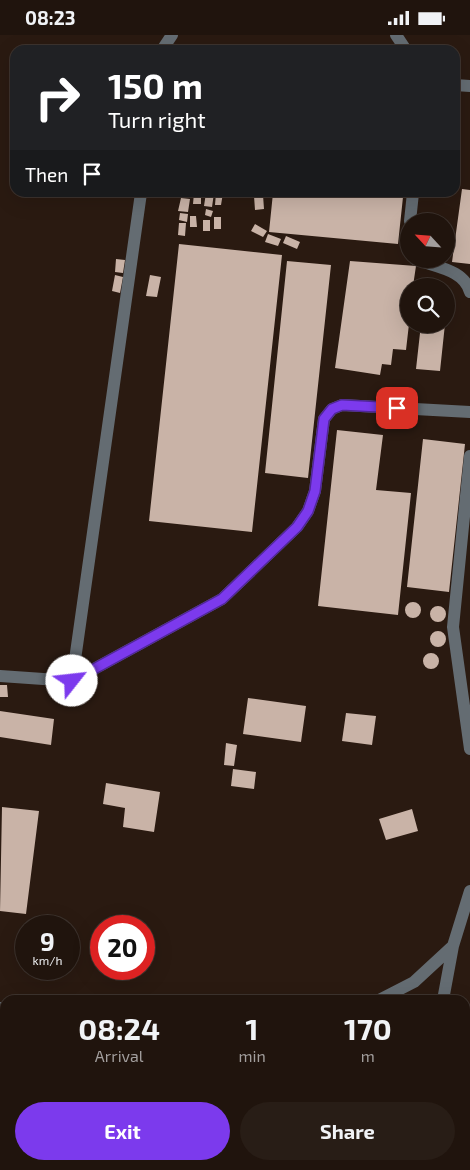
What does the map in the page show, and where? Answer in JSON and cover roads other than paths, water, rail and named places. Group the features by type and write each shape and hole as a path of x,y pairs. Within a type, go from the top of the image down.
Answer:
{"lane":[{"path":"72,681 140,197"},
{"path":"411,213 413,197"},
{"path":"440,268 459,275 467,282 470,292"},
{"path":"0,676 72,681 222,599 297,527 308,511 315,491 324,419 332,409 342,405 470,411"},
{"path":"470,456 453,627 470,749"},
{"path":"444,995 453,946 470,891"},
{"path":"389,995 414,982 453,946"}]}
